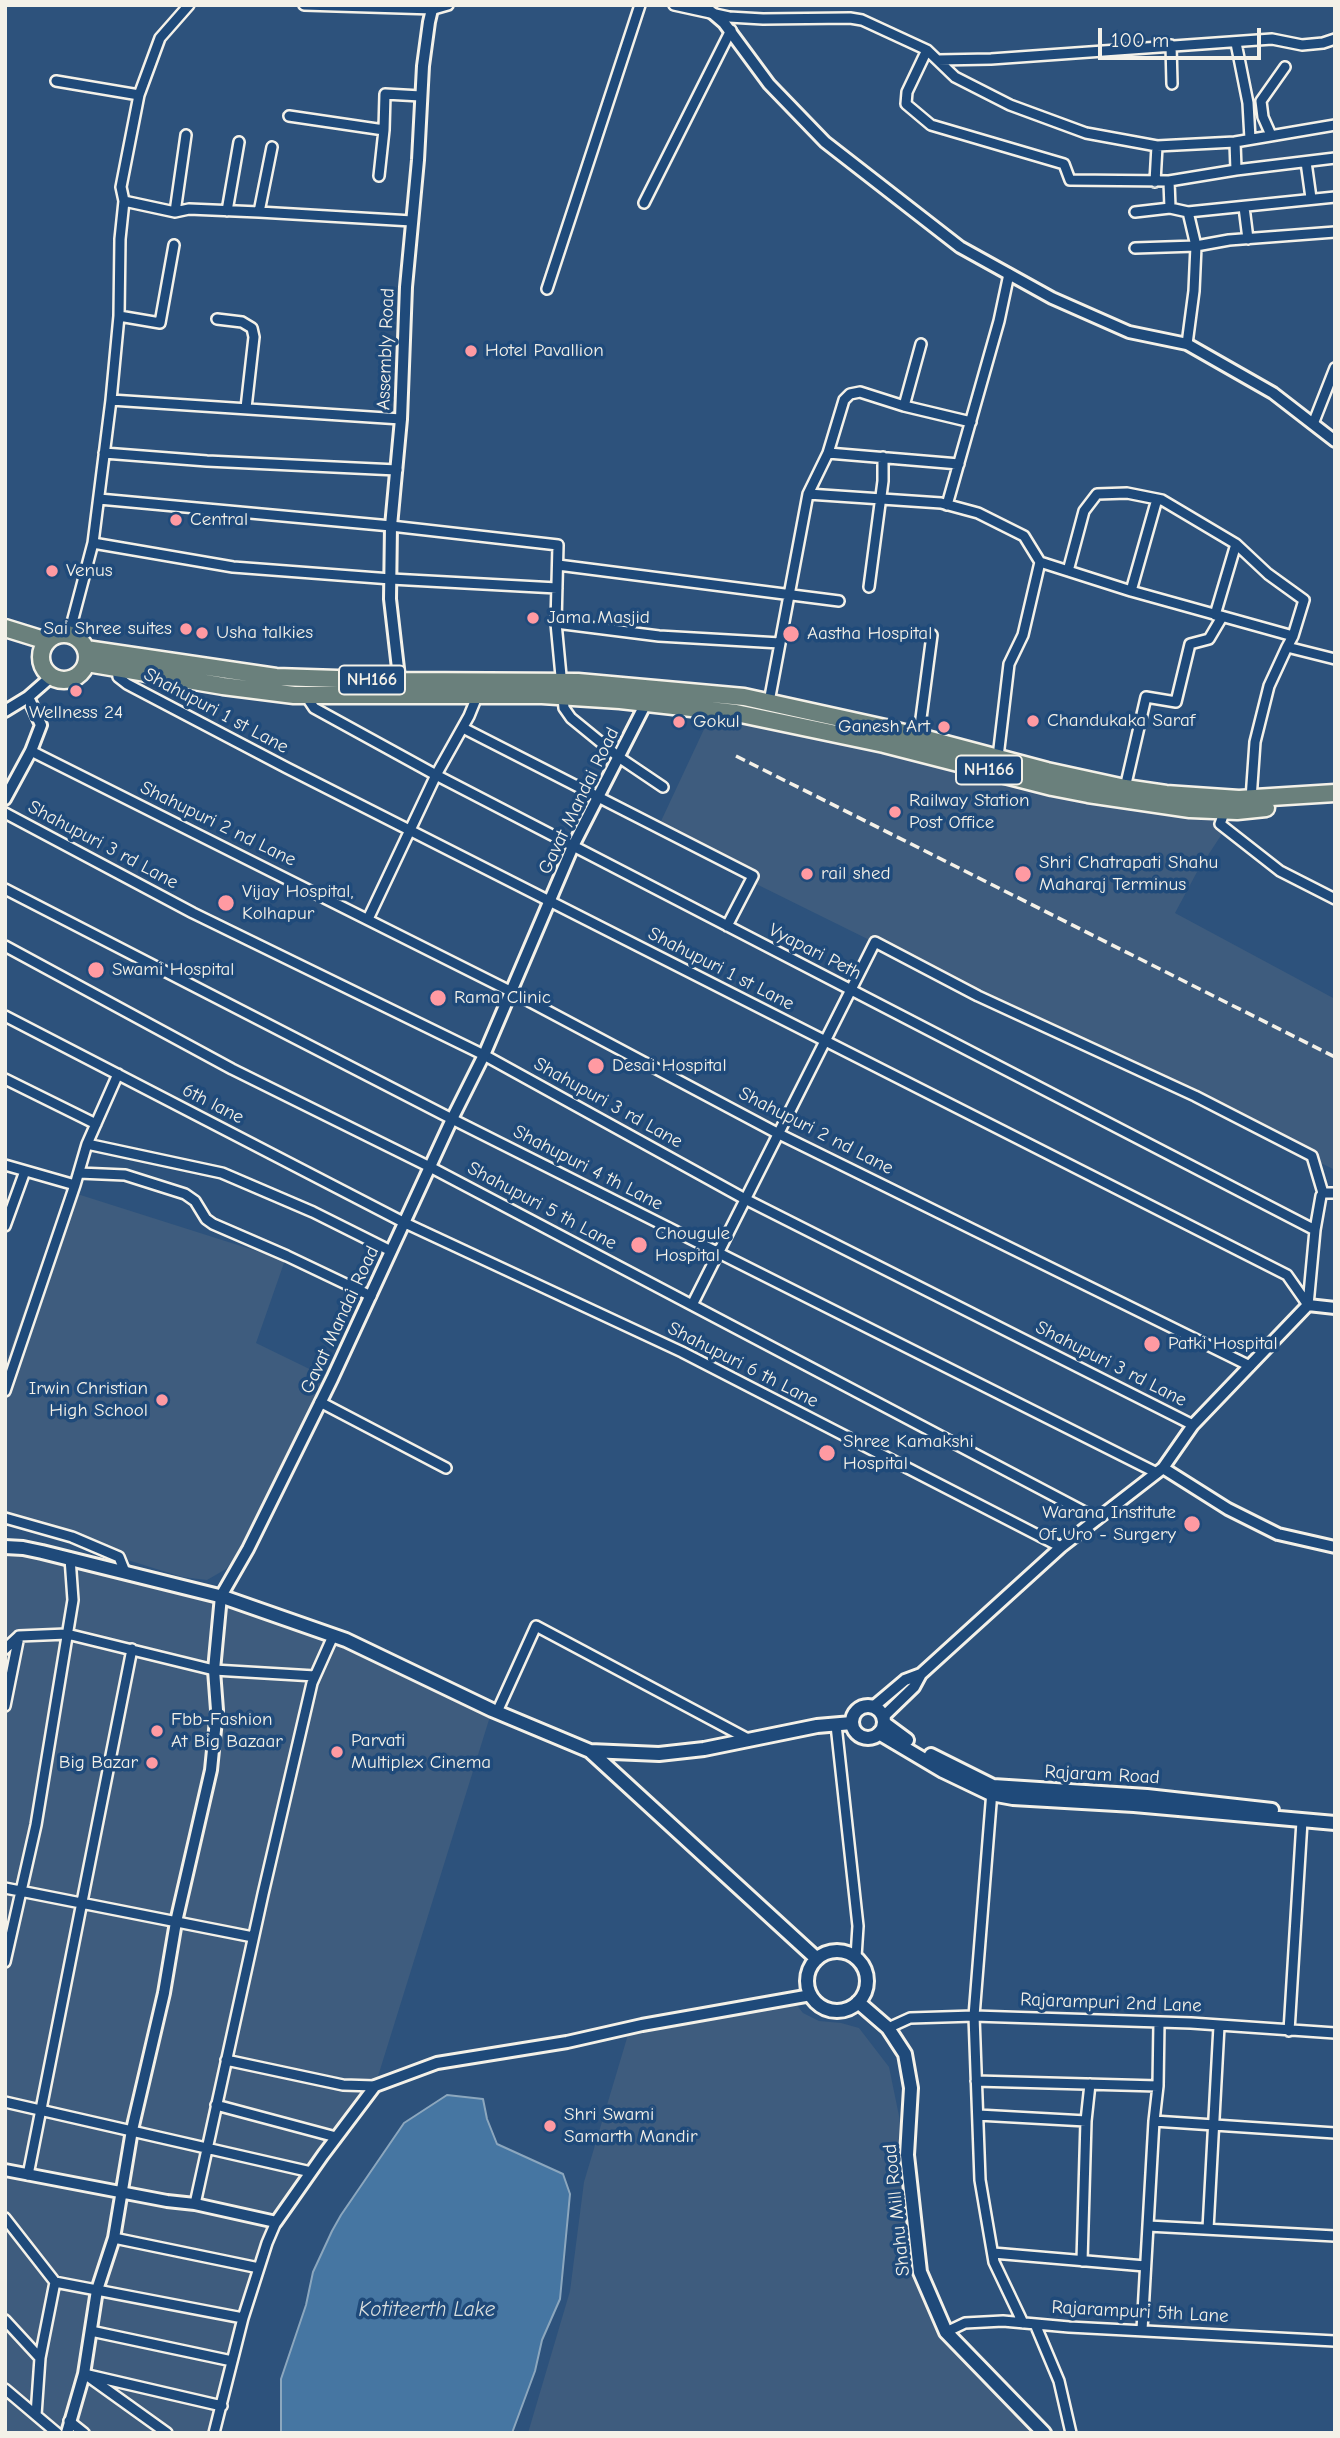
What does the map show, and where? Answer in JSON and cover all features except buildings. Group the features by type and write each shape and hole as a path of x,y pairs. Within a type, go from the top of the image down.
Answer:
{"highway":[{"path":"5,628 44,645"},
{"path":"52,676 41,662 44,645 60,634 69,634 81,641 85,662"},
{"path":"5,636 44,645"},
{"name":"NH166","path":"85,662 223,686 306,696 517,680 646,704 736,713 998,757 1125,788 1226,805 1251,799 1335,793"},
{"name":"NH166","path":"52,676 64,680 85,662 478,694 561,690 735,696 769,702 1088,794 1166,806 1335,801"}],"main road":[{"path":"5,1547 70,1558 221,1597 333,1636 497,1712 590,1751 817,1959"},
{"path":"868,1706 873,1707 882,1724 865,1737 856,1732 852,1723 853,1715 868,1706"},
{"path":"590,1751 659,1754 704,1749 817,1726 852,1723"},
{"name":"Rajaram Road","path":"882,1724 992,1790 1147,1796 1335,1815"},
{"path":"992,1790 1013,1798 1134,1805 1335,1824"},
{"path":"835,1951 856,1957 866,1972 867,1982 858,2001 844,2010 834,2010 825,2008 811,1994 808,1976 817,1959 835,1951"},
{"name":"Shahu Mill Road","path":"858,2001 888,2028 905,2054 911,2088 907,2155 920,2272 946,2332 1044,2433"}],"street":[{"path":"69,634 93,543 111,400 120,316 120,239 124,201 121,187 139,95 160,38 189,5"},
{"path":"304,5 448,5"},
{"path":"547,289 640,5"},
{"path":"674,5 716,14 763,19 862,20 927,50 955,77 1010,105 1086,132 1157,146 1236,142 1335,124"},
{"path":"703,5 731,30 769,84 825,142 960,247 1052,298 1129,332 1187,344 1273,393 1335,441"},
{"name":"Assembly Road","path":"400,688 390,599 391,526 401,419 405,299 421,96 429,22 434,7"},
{"path":"643,203 731,30"},
{"path":"938,60 990,59 1272,39 1302,45 1335,39"},
{"path":"1236,43 1248,103 1251,139"},
{"path":"1171,45 1171,84"},
{"path":"927,50 907,92 906,104 931,125 1064,164 1070,180 1169,181 1335,158"},
{"path":"1271,135 1263,117 1261,101 1285,67"},
{"path":"55,80 139,95"},
{"path":"379,176 385,94 421,96"},
{"path":"1248,103 1261,101"},
{"path":"289,116 384,130"},
{"path":"174,212 186,135"},
{"path":"227,211 239,142"},
{"path":"1236,142 1236,170"},
{"path":"1155,182 1157,146"},
{"path":"259,212 272,147"},
{"path":"1306,162 1311,198"},
{"path":"1169,181 1170,208"},
{"path":"1135,212 1170,208 1188,212 1335,197"},
{"path":"124,201 174,212 189,209 412,221"},
{"path":"1244,207 1248,239"},
{"path":"1187,344 1196,246 1188,212"},
{"path":"1135,248 1196,246 1335,232"},
{"path":"120,316 160,323 174,245"},
{"path":"947,505 999,321 1009,274"},
{"path":"217,319 242,322 251,328 254,337 246,408"},
{"path":"904,406 921,344"},
{"path":"1313,424 1335,368"},
{"path":"769,702 808,494 828,453 844,400 850,394 860,392 971,422"},
{"path":"111,400 401,419"},
{"path":"104,453 397,470"},
{"path":"828,453 959,464"},
{"path":"869,587 881,499 883,457"},
{"path":"1069,571 1084,510 1097,494 1127,493 1157,499 1192,516 1236,544 1268,574 1304,600 1293,636 1269,686 1258,731 1251,799"},
{"path":"808,494 947,505 978,513 1024,536 1040,562 1131,591 1293,636"},
{"path":"99,499 391,526 558,545 556,623 564,708 570,718 620,758 663,787"},
{"path":"1131,591 1157,499"},
{"path":"93,543 233,567 557,588"},
{"path":"1125,788 1146,697 1176,702 1190,645 1209,639 1219,616 1236,544"},
{"path":"998,757 1009,664 1023,635 1040,562"},
{"path":"558,565 839,601"},
{"path":"556,623 659,636 780,643"},
{"path":"918,744 932,635"},
{"path":"1287,647 1335,659"},
{"name":"Shahupuri 1 st Lane","path":"117,668 118,677 127,684 410,831 1287,1275 1308,1305"},
{"path":"5,711 28,697 52,676"},
{"path":"368,919 436,775 463,728 478,694"},
{"name":"Vyapari Peth","path":"306,696 314,708 436,775 1315,1230"},
{"path":"5,799 31,751 41,724 28,697"},
{"name":"Gavat Mandai Road","path":"221,1597 248,1549 371,1296 484,1055 572,846 646,704"},
{"path":"463,728 753,876 727,926"},
{"name":"Shahupuri 2 nd Lane","path":"31,751 510,990 777,1133 1250,1366"},
{"path":"1226,805 1220,824 1280,871 1335,899"},
{"name":"Shahupuri 3 rd Lane","path":"5,813 193,913 484,1055 745,1199 1194,1425"},
{"name":"Shahupuri 4 th Lane","path":"5,889 717,1253 1160,1471"},
{"path":"692,1305 875,942 978,996 1195,1096 1312,1156 1323,1193 1315,1230 1308,1305 1194,1425 1160,1471 1062,1547 920,1674 905,1680 873,1707"},
{"name":"Shahupuri 5 th Lane","path":"5,946 232,1069 430,1167 1098,1519"},
{"name":"6th lane","path":"5,1016 405,1223"},
{"path":"5,1391 75,1185 86,1144 118,1074"},
{"path":"5,1079 96,1124"},
{"path":"86,1144 222,1173 301,1207 391,1251"},
{"path":"5,1165 75,1185"},
{"path":"81,1166 132,1176 185,1194 195,1201 206,1219 213,1224 371,1296"},
{"path":"5,1226 24,1171"},
{"path":"1323,1193 1335,1194"},
{"name":"Shahupuri 6 th Lane","path":"405,1223 682,1352 1062,1547"},
{"path":"1308,1305 1335,1308"},
{"path":"320,1402 446,1468"},
{"path":"1160,1471 1278,1534 1335,1547"},
{"path":"5,1518 72,1537 119,1557 125,1572"},
{"path":"5,1962 36,1825 68,1634 73,1600 70,1558"},
{"path":"84,2433 68,2427 85,2374 97,2290 114,2238 132,2130 211,1770 217,1710 214,1670 221,1597"},
{"path":"497,1712 536,1626 748,1739"},
{"path":"5,1648 19,1636 68,1634 214,1670 315,1676"},
{"path":"5,1706 19,1636"},
{"path":"195,2204 253,1937 315,1676 333,1636"},
{"path":"28,2175 132,1650"},
{"path":"882,1724 914,1688 920,1674"},
{"path":"836,1725 858,1926 856,1957"},
{"path":"992,1790 974,2016 980,2180 995,2262 1023,2323"},
{"path":"1289,2031 1302,1821"},
{"path":"5,1888 253,1937"},
{"path":"226,2060 343,2085 375,2085 437,2063 567,2042 642,2025 811,1994"},
{"name":"Rajarampuri 2nd Lane","path":"888,2028 910,2018 974,2016 1160,2022 1335,2033"},
{"path":"1142,2330 1160,2022"},
{"path":"1208,2229 1219,2026"},
{"path":"976,2081 1158,2086"},
{"path":"1082,2261 1086,2121 1090,2084"},
{"path":"214,2433 243,2318 276,2222 375,2085"},
{"path":"5,2102 311,2172"},
{"path":"216,2105 336,2137"},
{"path":"978,2115 1086,2121"},
{"path":"1154,2121 1335,2133"},
{"path":"5,2170 195,2204 276,2222"},
{"path":"5,2218 55,2282 243,2318"},
{"path":"1148,2226 1335,2236"},
{"path":"114,2238 259,2268"},
{"path":"993,2253 1145,2266"},
{"path":"36,2415 40,2358 55,2282"},
{"path":"5,2320 40,2358"},
{"name":"Rajarampuri 5th Lane","path":"946,2332 965,2323 1003,2321 1335,2341"},
{"path":"1035,2324 1059,2381 1071,2433"},
{"path":"91,2331 232,2361"},
{"path":"85,2374 222,2406"},
{"path":"85,2374 167,2433"},
{"path":"5,2389 57,2433"}],"shaded area":[{"path":"713,710 1237,811 1197,872 1175,913 1335,999 1335,1170 655,834"},
{"name":"Irwin Christian High School","path":"71,1192 285,1260 256,1343 330,1379 243,1548 226,1569 207,1580 182,1577 54,1537 5,1525 5,1365 38,1271"},
{"path":"5,1547 223,1597 346,1640 492,1710 375,2086 267,2243 214,2433 5,2433"},
{"path":"792,1999 803,2013 819,2021 859,2028 889,2067 907,2155 920,2272 944,2328 1044,2433 528,2433 570,2291 584,2182 630,2028"}],"water":[{"name":"Kotiteerth Lake","path":"447,2095 483,2099 487,2119 497,2144 563,2174 570,2194 560,2299 542,2340 535,2371 512,2433 281,2433 281,2379 306,2305 313,2272 332,2231 404,2123"}],"railway":[{"path":"736,756 1335,1057"}],"place":[{"name":"Hotel Pavallion","path":"471,351"},
{"name":"Central","path":"176,520"},
{"name":"Venus","path":"52,571"},
{"name":"Jama Masjid","path":"533,618"},
{"name":"Sai Shree suites","path":"186,629"},
{"name":"Usha talkies","path":"202,633"},
{"name":"Aastha Hospital","path":"791,634"},
{"name":"Wellness 24","path":"76,691"},
{"name":"Chandukaka Saraf","path":"1033,721"},
{"name":"Gokul","path":"679,722"},
{"name":"Ganesh Art","path":"944,727"},
{"name":"Railway Station Post Office","path":"895,812"},
{"name":"rail shed","path":"807,874"},
{"name":"Shri Chatrapati Shahu Maharaj Terminus","path":"1023,874"},
{"name":"Vijay Hospital, Kolhapur","path":"226,903"},
{"name":"Swami Hospital","path":"96,970"},
{"name":"Rama Clinic","path":"438,998"},
{"name":"Desai Hospital","path":"596,1066"},
{"name":"Chougule Hospital","path":"639,1245"},
{"name":"Patki Hospital","path":"1152,1344"},
{"name":"Irwin Christian High School","path":"162,1400"},
{"name":"Shree Kamakshi Hospital","path":"827,1453"},
{"name":"Warana Institute Of Uro - Surgery","path":"1192,1524"},
{"name":"Fbb-Fashion At Big Bazaar","path":"157,1731"},
{"name":"Parvati Multiplex Cinema","path":"337,1752"},
{"name":"Big Bazar","path":"152,1763"},
{"name":"Shri Swami Samarth Mandir","path":"550,2126"}]}
